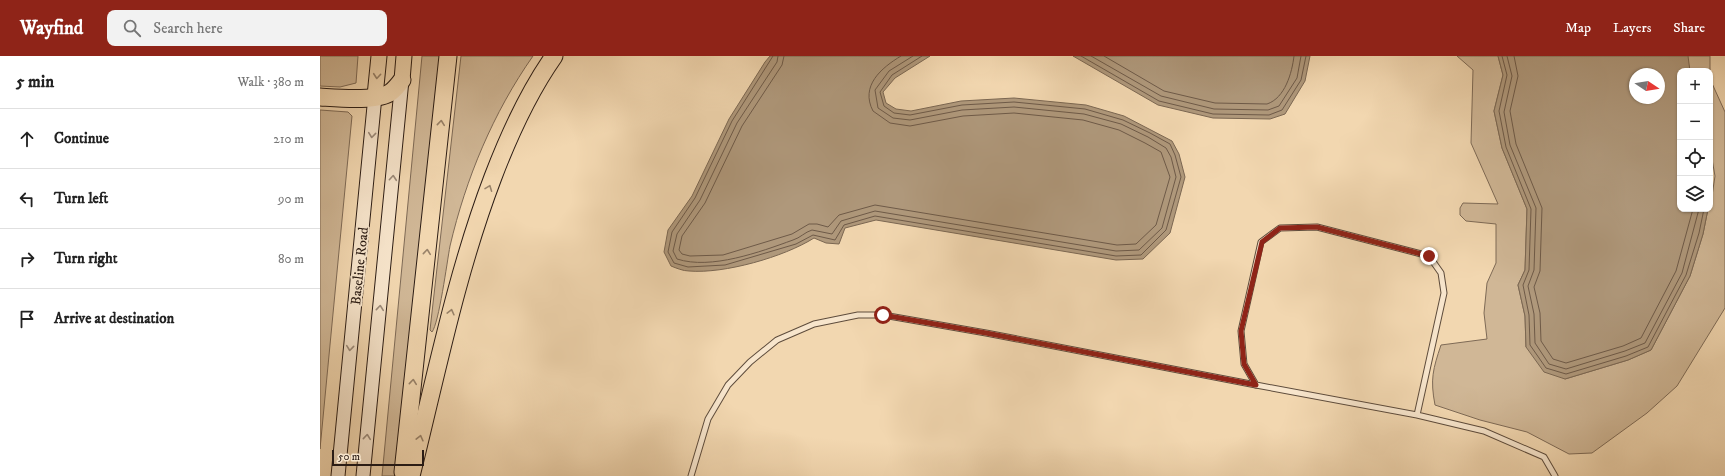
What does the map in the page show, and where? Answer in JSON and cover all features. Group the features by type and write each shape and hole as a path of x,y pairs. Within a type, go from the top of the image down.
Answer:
{"highway":[{"path":"402,476 448,56"},
{"path":"411,476 465,255 504,149 523,107 554,56"},
{"path":"320,97 348,99 391,93 402,80"}],"main road":[{"name":"Baseline Road","path":"338,476 379,56"},
{"name":"Baseline Road","path":"363,476 404,56"}],"lane":[{"path":"1256,385 1244,364 1241,331 1262,242 1280,228 1317,227 1429,256 1441,273 1444,293 1417,415"},
{"path":"691,476 708,419 728,385 750,362 777,340 808,326 858,315 883,315 979,331 1417,415 1484,431 1544,457 1555,476"}],"shaded area":[{"path":"320,56 358,56 356,83 340,87 320,86"},
{"path":"422,56 445,56 396,476 382,476"},
{"path":"461,56 533,56 505,100 493,123 473,171 464,196 450,246 440,305 432,332 430,330"},
{"path":"1457,56 1498,56 1503,75 1494,111 1502,148 1527,209 1525,270 1518,285 1525,316 1526,347 1565,379 1628,360 1651,350 1690,276 1703,234 1707,212 1713,212 1713,189 1715,176 1713,165 1713,86 1725,112 1725,308 1677,386 1647,413 1592,453 1569,454 1527,432 1480,420 1435,405 1433,374 1441,345 1487,339 1484,313 1487,283 1496,263 1496,224 1466,221 1460,215 1460,208 1463,203 1498,204 1471,143 1473,70"},
{"path":"1688,56 1710,56 1710,68 1689,68 1687,58"},
{"path":"320,110 348,112 352,116 320,449"}],"water":[{"path":"770,56 930,56 895,78 883,92 886,103 896,109 911,111 961,101 1014,98 1086,105 1124,116 1172,141 1179,154 1185,177 1170,233 1143,259 1116,260 876,220 845,228 839,244 826,243 814,238 787,252 770,258 719,270 687,271 671,266 664,252 668,230 692,196 729,119"},
{"path":"1073,56 1310,56 1305,81 1285,114 1270,119 1213,118 1158,105"},
{"path":"1498,56 1688,56 1690,68 1677,68 1677,212 1707,212 1703,234 1690,276 1651,350 1628,360 1565,379 1544,372 1526,347 1525,316 1518,285 1525,270 1527,209 1502,148 1494,111 1503,75"}],"route":[{"path":"883,315 986,333 1256,385 1244,364 1241,331 1262,242 1280,228 1317,227 1429,256"}]}
